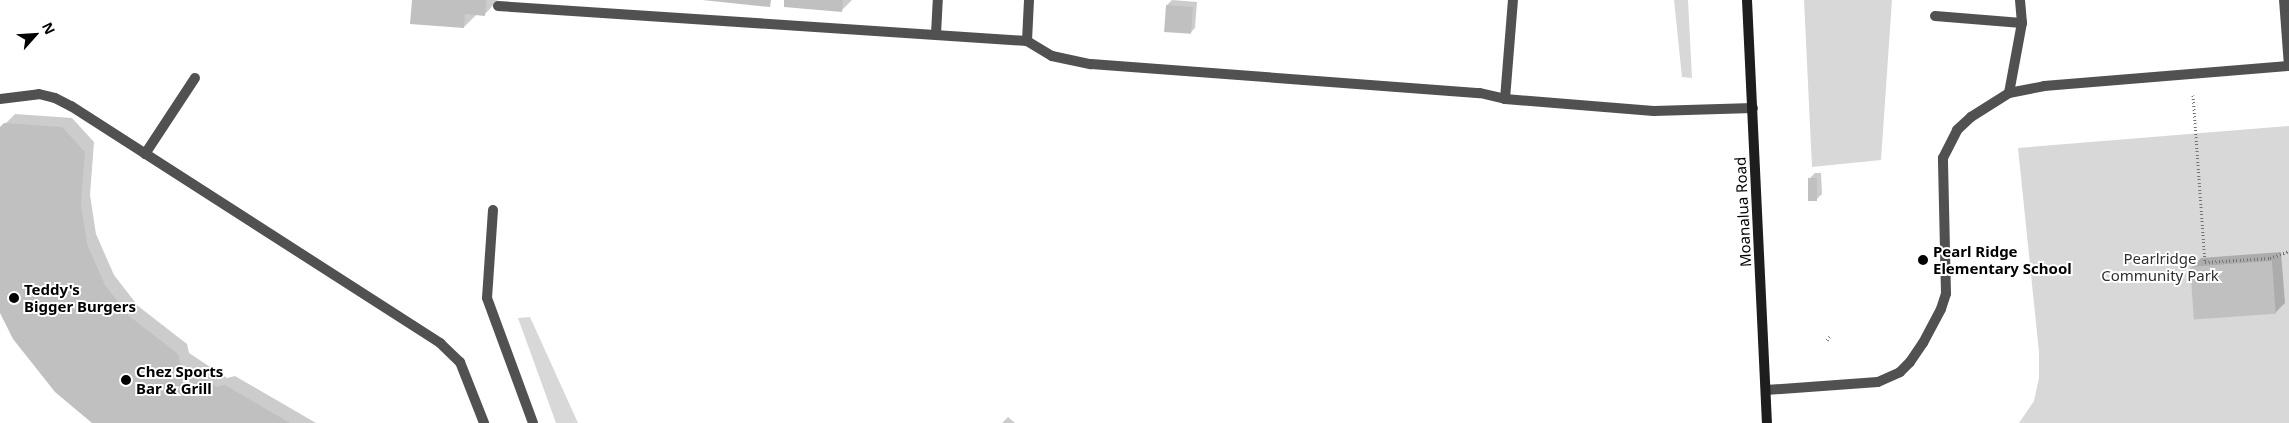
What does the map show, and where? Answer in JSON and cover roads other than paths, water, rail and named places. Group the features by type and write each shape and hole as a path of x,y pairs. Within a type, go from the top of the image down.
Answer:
{"main road":[{"name":"Moanalua Road","path":"1748,0 1767,423"}],"lane":[{"path":"936,34 938,0"},
{"path":"1027,40 1030,0"},
{"path":"1504,99 1513,0"},
{"path":"2009,92 2022,23 2020,0"},
{"path":"1766,390 1878,382 1900,372 1910,362 1932,326 1946,294 1943,158 1957,130 1971,117 2009,92 2044,86 2289,66 2284,0"},
{"path":"498,6 1027,40 1052,56 1091,64 1480,92 1504,99 1654,111 1753,108"},
{"path":"1935,16 2022,23"},
{"path":"145,154 195,78"},
{"path":"0,99 39,94 55,98 93,118 145,154 451,351 460,362 484,423"},
{"path":"493,210 487,298 533,423"}],"place":[{"name":"Pearl Ridge Elementary School","path":"1923,260"},
{"name":"Teddy's Bigger Burgers","path":"14,298"},
{"name":"Chez Sports Bar & Grill","path":"126,380"}],"park label":[{"name":"Pearlridge Community Park","path":"2160,266"}]}
